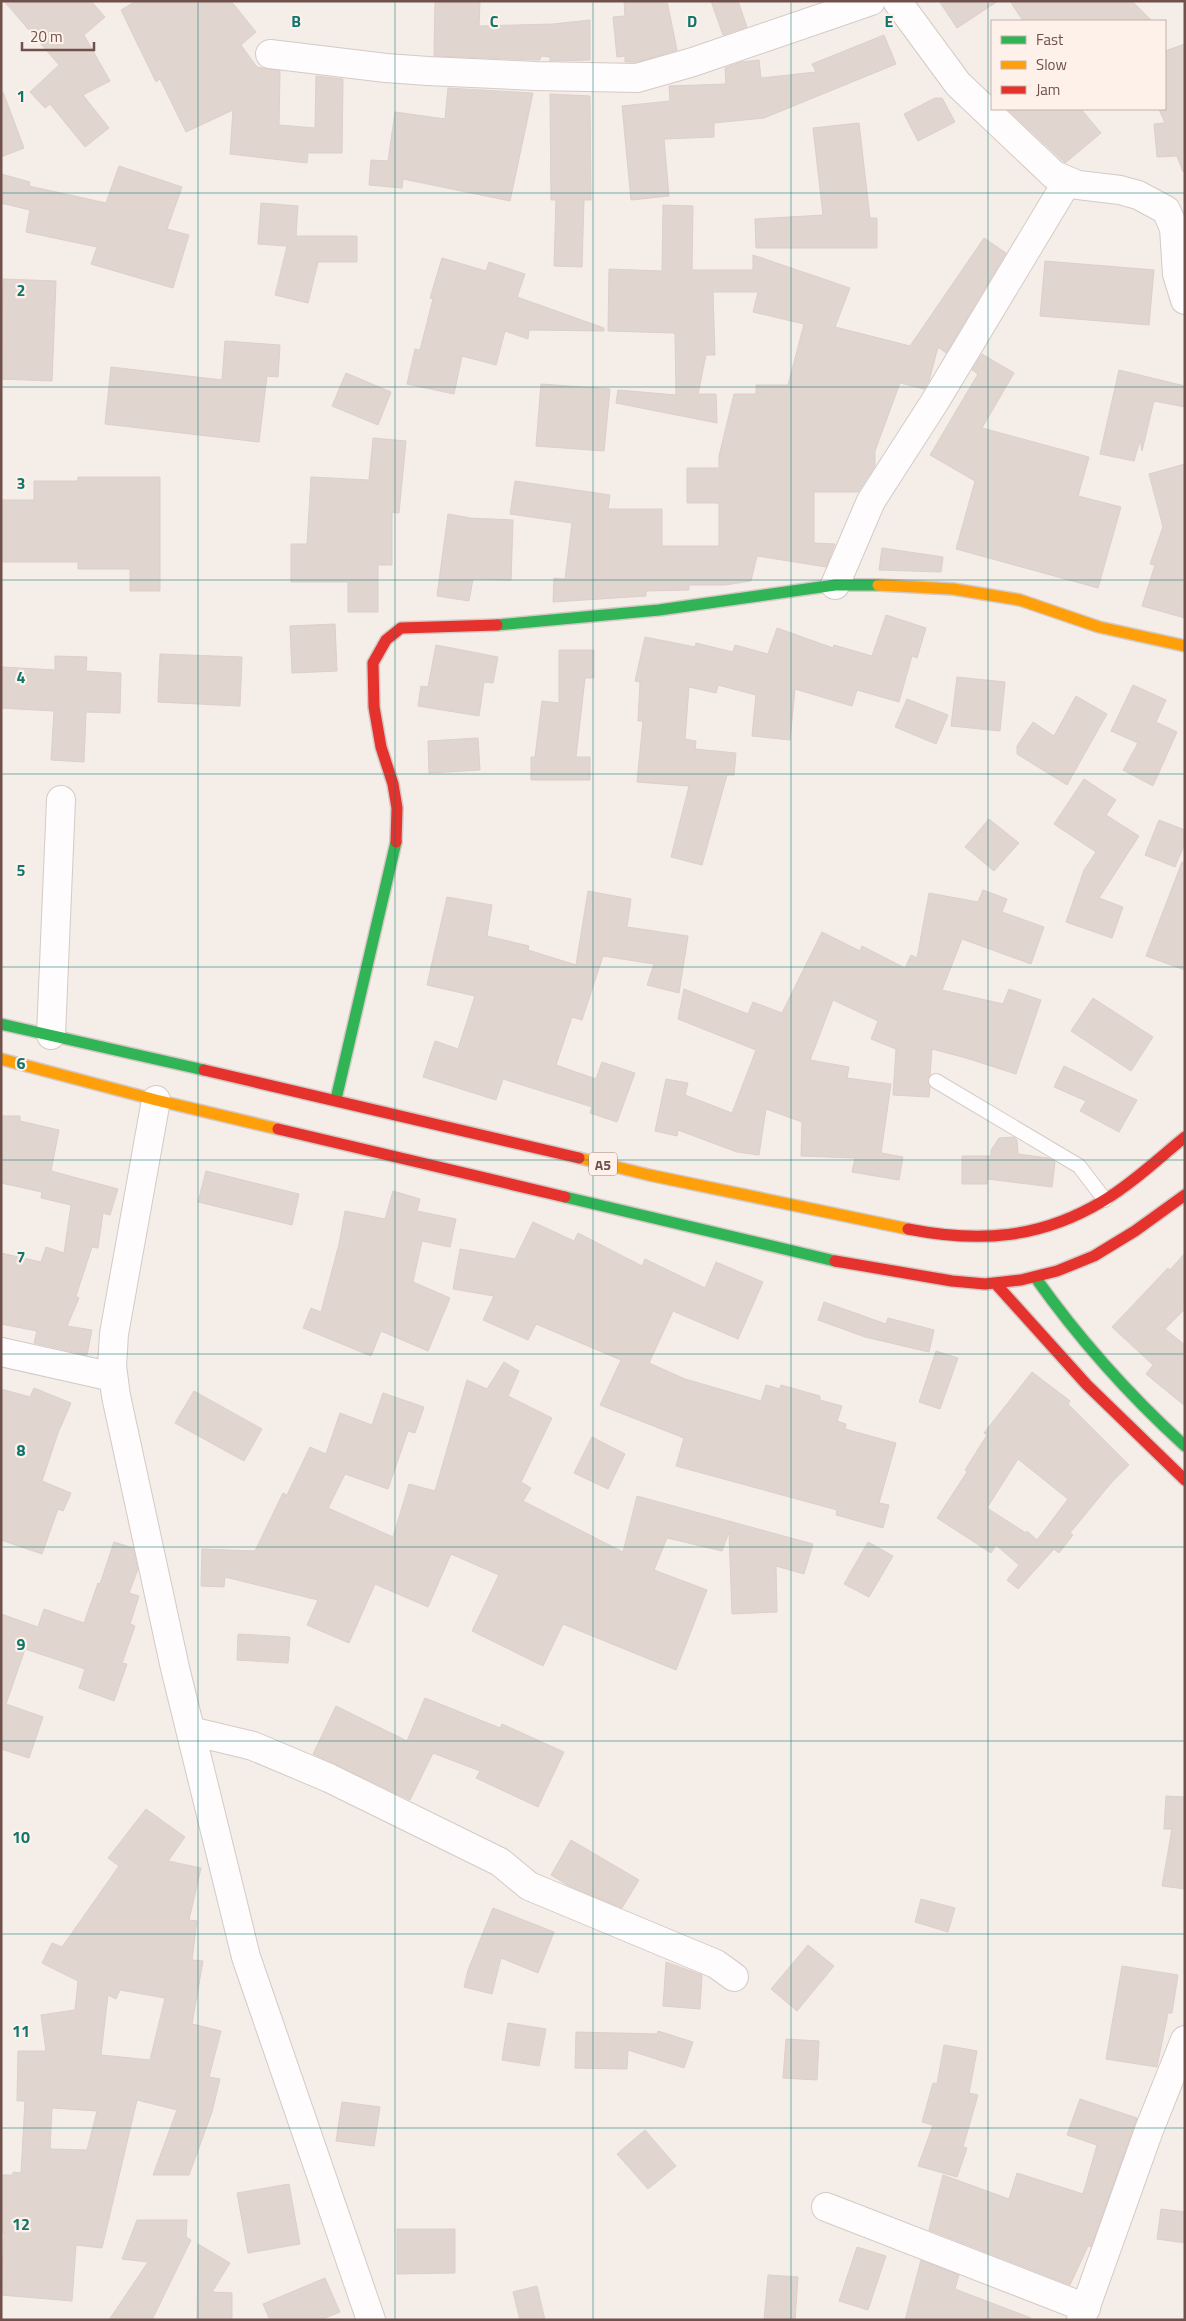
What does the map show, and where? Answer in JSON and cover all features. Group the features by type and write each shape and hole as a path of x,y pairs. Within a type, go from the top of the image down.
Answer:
{"main road":[{"path":"336,1098 397,837 397,808 393,784 381,747 374,707 373,663 386,640 401,628 489,626 640,612 835,585 921,586 989,594 1020,600 1099,627 1185,646"},
{"name":"A5","path":"1,1024 336,1098 648,1179 934,1234 988,1237 1032,1232 1072,1218 1105,1200 1185,1137"},
{"path":"1,1059 156,1100 640,1211 838,1262 906,1275 977,1283 996,1283 1034,1277 1094,1256 1135,1231 1185,1195"},
{"path":"1034,1277 1070,1326 1149,1415 1185,1446"},
{"path":"996,1283 1030,1325 1120,1421 1185,1480"}],"street":[{"path":"270,54 411,70 536,76 637,78 693,62 871,1"},
{"path":"897,1 958,84 1054,175 1067,182 1138,194 1175,208 1174,228 1177,274 1185,300"},
{"path":"835,585 871,502 934,403 1067,182"},
{"path":"51,1035 61,800"},
{"path":"156,1100 114,1334 113,1377 175,1668 246,1957 371,2320"},
{"path":"1,1352 113,1377"},
{"path":"191,1731 253,1746 329,1778 500,1862 529,1886 716,1964 734,1977"},
{"path":"826,2207 1083,2314 1149,2130 1185,2040"}],"lane":[{"path":"936,1081 1079,1166 1105,1200"}],"building":[{"path":"4,1 91,1 105,17 84,35 110,81 83,95 109,128 85,147 50,104 45,108 30,92 59,65"},
{"path":"136,1 231,1 256,32 241,45 257,67 280,71 279,125 315,128 316,76 343,79 342,153 308,153 307,163 230,154 233,110 186,132 160,79 156,82 121,10"},
{"path":"435,1 480,1 479,26 553,24 590,20 590,60 550,61 550,57 541,56 540,60 537,60 434,56"},
{"path":"624,1 667,1 677,50 638,62 625,62 625,56 617,57 613,17 625,16"},
{"path":"711,1 738,1 747,27 723,35"},
{"path":"939,1 998,1 957,28"},
{"path":"1010,1 1132,1 1151,20 1022,20"},
{"path":"884,35 896,64 764,118 714,123 714,137 664,139 669,196 631,200 622,106 670,101 669,86 726,84 725,68 741,62 759,60 761,78 816,72 812,64"},
{"path":"1185,44 1185,171 1183,172 1177,156 1157,157 1154,124 1165,123 1159,110 1166,110 1166,51"},
{"path":"448,88 533,93 510,201 403,179 402,188 369,185 371,160 388,161 395,112 445,119"},
{"path":"1,92 3,92 24,148 1,157"},
{"path":"550,94 590,96 591,200 584,200 582,267 554,266 556,200 551,200"},
{"path":"935,98 942,98 955,122 918,141 904,114"},
{"path":"1008,110 1082,110 1101,133 1065,163"},
{"path":"859,123 870,218 877,218 877,248 756,248 755,219 823,215 813,128"},
{"path":"119,166 182,187 167,229 189,235 173,288 91,264 97,247 26,232 30,210 1,203 1,174 30,182 29,186 106,203"},
{"path":"261,203 298,206 296,236 357,236 357,262 318,262 308,303 275,295 287,246 258,244"},
{"path":"663,205 693,206 692,270 753,270 753,255 850,288 835,327 910,346 984,238 1006,253 946,353 938,347 929,381 924,389 900,383 875,451 875,466 858,492 814,492 814,543 835,544 826,567 757,556 751,581 725,585 689,585 689,590 646,591 646,596 553,602 554,578 565,579 572,523 510,514 515,481 610,495 608,509 662,509 662,546 719,546 719,503 687,503 687,468 719,468 719,456 734,394 756,394 756,385 788,385 804,324 753,312 758,292 713,292 715,355 706,355 698,394 716,394 717,423 616,403 618,390 676,395 675,333 608,331 609,269 662,271"},
{"path":"442,258 486,271 489,262 525,274 517,297 604,328 604,331 529,330 528,339 505,331 496,365 462,356 454,394 407,384 415,349 420,350 433,299 430,298"},
{"path":"1045,261 1154,270 1149,325 1040,316"},
{"path":"3,279 56,281 52,381 1,379"},
{"path":"225,341 280,345 278,377 267,376 259,442 105,424 111,367 222,380"},
{"path":"982,354 1014,373 982,428 1089,457 1078,496 1121,507 1098,588 956,549 975,481 930,455 978,374 972,370"},
{"path":"1119,370 1185,386 1185,407 1154,401 1142,451 1140,440 1134,461 1100,454"},
{"path":"346,373 391,392 378,425 332,406"},
{"path":"541,384 610,389 604,451 536,446"},
{"path":"373,438 406,441 399,513 392,512 392,565 378,565 378,612 348,612 348,582 291,582 291,544 307,544 311,477 369,480"},
{"path":"1185,464 1185,618 1142,606 1155,565 1150,564 1163,527 1149,474"},
{"path":"78,477 160,477 160,591 130,591 130,569 78,569 78,562 1,562 1,500 34,500 34,481 78,481"},
{"path":"448,514 470,518 513,520 511,580 473,579 469,601 437,596"},
{"path":"882,548 943,557 941,572 879,570"},
{"path":"886,615 926,628 917,658 912,656 899,702 857,690 852,706 795,689 790,740 752,736 756,695 718,685 716,693 689,687 685,739 696,741 695,749 736,753 734,775 727,775 702,865 671,857 689,786 637,782 643,721 638,721 640,682 635,681 645,637 695,647 696,643 733,652 735,645 768,654 777,628 833,648 834,645 872,656"},
{"path":"335,624 337,671 292,673 290,626"},
{"path":"436,645 498,657 493,683 484,682 479,716 418,706 421,686 428,687"},
{"path":"559,650 594,650 594,678 585,678 576,757 590,757 590,780 531,780 531,757 535,757 542,701 559,703"},
{"path":"160,654 242,657 240,706 158,702"},
{"path":"55,656 87,657 86,671 121,673 120,713 86,712 84,762 51,760 54,711 1,708 2,667 55,670"},
{"path":"957,677 1005,682 1000,731 951,726"},
{"path":"1133,685 1166,700 1156,722 1177,732 1153,786 1123,770 1138,743 1111,731"},
{"path":"1076,696 1107,714 1067,785 1017,754 1017,746 1033,722 1054,736"},
{"path":"907,699 948,715 936,744 895,727"},
{"path":"478,738 480,770 429,773 428,741"},
{"path":"1084,779 1116,800 1106,815 1139,836 1099,898 1123,907 1112,938 1066,922 1084,870 1096,852 1054,824"},
{"path":"989,819 1019,843 994,871 965,847"},
{"path":"1159,820 1185,830 1185,843 1175,867 1145,855"},
{"path":"1182,862 1185,863 1185,970 1146,956"},
{"path":"983,890 1007,899 1002,912 1044,927 1031,964 962,939 942,990 1003,1004 1009,989 1041,1000 1016,1074 932,1049 930,1075 927,1080 930,1087 929,1097 893,1095 896,1049 871,1039 878,1021 833,1000 810,1060 849,1067 847,1078 891,1084 881,1153 903,1157 899,1180 852,1172 855,1158 801,1156 802,1122 766,1109 759,1155 737,1152 678,1130 677,1136 655,1131 666,1079 688,1083 685,1095 732,1113 756,1050 678,1019 684,989 748,1014 753,1002 782,1013 822,932 860,951 862,946 905,968 911,955 917,958 929,893 978,902"},
{"path":"588,891 631,899 627,927 688,936 679,993 647,985 654,964 603,956 582,1020 572,1017 556,1065 596,1079 602,1062 635,1073 617,1122 590,1113 592,1107 503,1079 496,1100 423,1077 435,1041 458,1049 475,996 427,985 447,897 492,905 487,936 529,946 528,950 576,965"},
{"path":"1093,998 1153,1037 1131,1071 1071,1031"},
{"path":"1064,1066 1137,1100 1119,1132 1080,1111 1086,1101 1054,1087"},
{"path":"1,1116 20,1116 20,1121 59,1130 51,1171 118,1189 110,1215 103,1213 98,1248 92,1247 76,1296 79,1298 67,1326 92,1330 87,1355 34,1343 37,1331 1,1324 1,1253 41,1262 46,1247 64,1253 71,1205 41,1198 42,1192 1,1183"},
{"path":"1014,1137 1017,1140 1018,1154 1048,1158 1055,1162 1052,1187 987,1179 987,1184 962,1184 962,1156 991,1156 991,1150 999,1138"},
{"path":"206,1171 299,1194 292,1225 198,1202"},
{"path":"393,1191 420,1199 417,1211 456,1219 450,1247 422,1241 413,1282 450,1298 428,1351 381,1331 371,1356 303,1328 311,1308 321,1312 339,1244 345,1211 385,1219"},
{"path":"533,1222 574,1241 578,1233 642,1266 645,1259 705,1288 716,1262 763,1282 738,1339 673,1311 649,1363 685,1379 761,1401 766,1385 780,1389 781,1385 820,1396 820,1400 842,1406 837,1421 846,1424 845,1429 896,1443 879,1503 889,1505 883,1528 836,1515 837,1510 676,1466 684,1438 600,1405 621,1360 536,1324 528,1340 483,1320 494,1296 453,1289 460,1249 515,1259"},
{"path":"1185,1253 1185,1309 1165,1329 1185,1345 1185,1406 1146,1374 1153,1365 1112,1327 1168,1268 1170,1270"},
{"path":"824,1302 886,1324 888,1318 934,1330 929,1352 865,1337 818,1320"},
{"path":"936,1351 958,1358 940,1409 919,1402"},
{"path":"504,1362 519,1371 508,1396 552,1418 521,1482 531,1488 523,1501 623,1552 637,1496 813,1544 804,1574 776,1566 777,1612 732,1614 729,1532 722,1551 667,1538 654,1570 707,1590 676,1670 563,1624 543,1666 472,1631 499,1575 451,1554 428,1607 375,1584 349,1643 307,1625 318,1600 225,1577 224,1587 201,1586 202,1549 255,1551 283,1493 287,1495 310,1447 326,1454 340,1413 372,1425 383,1393 424,1407 415,1433 408,1431 388,1489 345,1474 328,1508 393,1537 409,1484 435,1491 467,1380 487,1389"},
{"path":"1032,1372 1070,1401 1068,1404 1129,1465 1111,1483 1070,1533 1073,1535 1059,1553 1054,1549 1018,1589 1007,1580 1019,1565 996,1545 991,1553 937,1518 967,1472 965,1470 987,1435 984,1433","holes":["1018,1459 1068,1499 1037,1540 1027,1531 1026,1533 987,1508"]},
{"path":"34,1388 71,1403 58,1433 42,1481 71,1493 63,1511 58,1509 42,1554 1,1540 1,1389 30,1397"},
{"path":"194,1391 262,1429 244,1461 175,1423"},
{"path":"592,1437 625,1454 608,1489 574,1473"},
{"path":"114,1542 133,1548 138,1569 129,1593 139,1596 130,1624 135,1626 122,1663 127,1664 114,1701 79,1688 85,1669 25,1649 6,1704 43,1717 29,1758 1,1749 1,1614 38,1627 44,1609 84,1623"},
{"path":"868,1542 893,1556 869,1597 844,1584"},
{"path":"238,1634 290,1637 288,1663 237,1660"},
{"path":"425,1698 500,1728 502,1724 564,1752 538,1807 476,1778 480,1771 433,1753 410,1800 313,1754 336,1706 407,1741"},
{"path":"1166,1796 1185,1797 1185,1889 1162,1886 1172,1829 1164,1829"},
{"path":"146,1809 185,1837 168,1861 201,1868 189,1920 197,1921 192,1960 203,1961 192,2024 221,2031 209,2077 220,2079 212,2112 189,2175 153,2175 177,2110 137,2100 102,2248 76,2245 72,2301 1,2295 4,2233 1,2233 1,2175 13,2175 13,2172 21,2173 25,2101 17,2101 18,2051 46,2051 41,2015 75,2010 78,1981 42,1963 52,1943 62,1947 119,1866 108,1858","holes":["120,1990 165,1998 150,2060 101,2055 108,1995 116,1999","52,2108 97,2111 87,2150 50,2149"]},
{"path":"571,1840 639,1880 622,1908 569,1886 551,1875"},
{"path":"921,1899 955,1908 948,1932 915,1922"},
{"path":"493,1908 554,1932 538,1973 501,1958 492,1994 464,1987 468,1970"},
{"path":"808,1945 834,1966 797,2011 771,1989"},
{"path":"666,1962 702,1975 700,2009 663,2006"},
{"path":"1122,1966 1178,1975 1172,2013 1168,2013 1157,2067 1106,2059"},
{"path":"508,2023 546,2029 539,2066 502,2060"},
{"path":"658,2031 693,2042 684,2068 628,2050 627,2069 575,2068 576,2032 657,2034"},
{"path":"786,2039 819,2041 817,2080 783,2078"},
{"path":"944,2045 977,2051 969,2093 978,2095 963,2147 967,2148 957,2177 918,2166 933,2125 922,2122 933,2083 937,2084"},
{"path":"1080,2099 1137,2118 1091,2247 1088,2246 1070,2285 929,2230 943,2175 1009,2199 1017,2173 1083,2194 1097,2145 1067,2135"},
{"path":"342,2102 380,2107 374,2146 336,2141"},
{"path":"645,2130 676,2166 648,2189 617,2154"},
{"path":"289,2184 300,2244 248,2253 237,2193"},
{"path":"1161,2209 1185,2212 1185,2243 1157,2239"},
{"path":"137,2220 187,2220 186,2237 191,2240 152,2320 109,2320 148,2262 122,2259"},
{"path":"397,2229 455,2229 455,2273 397,2274"},
{"path":"198,2244 230,2263 212,2292 232,2293 232,2320 197,2320"},
{"path":"857,2247 886,2256 868,2310 839,2301"},
{"path":"921,2260 959,2275 955,2289 1031,2318 1031,2320 905,2320"},
{"path":"768,2275 798,2277 795,2320 764,2320"},
{"path":"325,2278 340,2312 320,2320 270,2320 263,2304"},
{"path":"537,2286 545,2320 520,2320 513,2292"}],"traffic: fast":[{"path":"497,625 659,610 835,585 878,585"},
{"path":"336,1099 396,842"},
{"path":"1,1024 204,1070"},
{"path":"565,1197 835,1261"},
{"path":"1035,1277 1106,1366 1144,1407 1185,1446"}],"traffic: slow":[{"path":"878,585 953,589 1020,600 1099,627 1185,646"},
{"path":"1,1059 156,1100 278,1129"},
{"path":"579,1158 649,1175 908,1229"}],"traffic: jam":[{"path":"396,842 397,808 393,784 381,747 374,707 373,663 386,640 401,628 497,625"},
{"path":"204,1070 579,1158"},
{"path":"278,1129 565,1197"},
{"path":"908,1229 960,1236 984,1236 1032,1230 1056,1223 1079,1214 1114,1194 1185,1137"},
{"path":"835,1261 952,1281 985,1284 1021,1280 1057,1271 1094,1256 1135,1231 1185,1195"},
{"path":"995,1283 1087,1385 1185,1480"}]}
